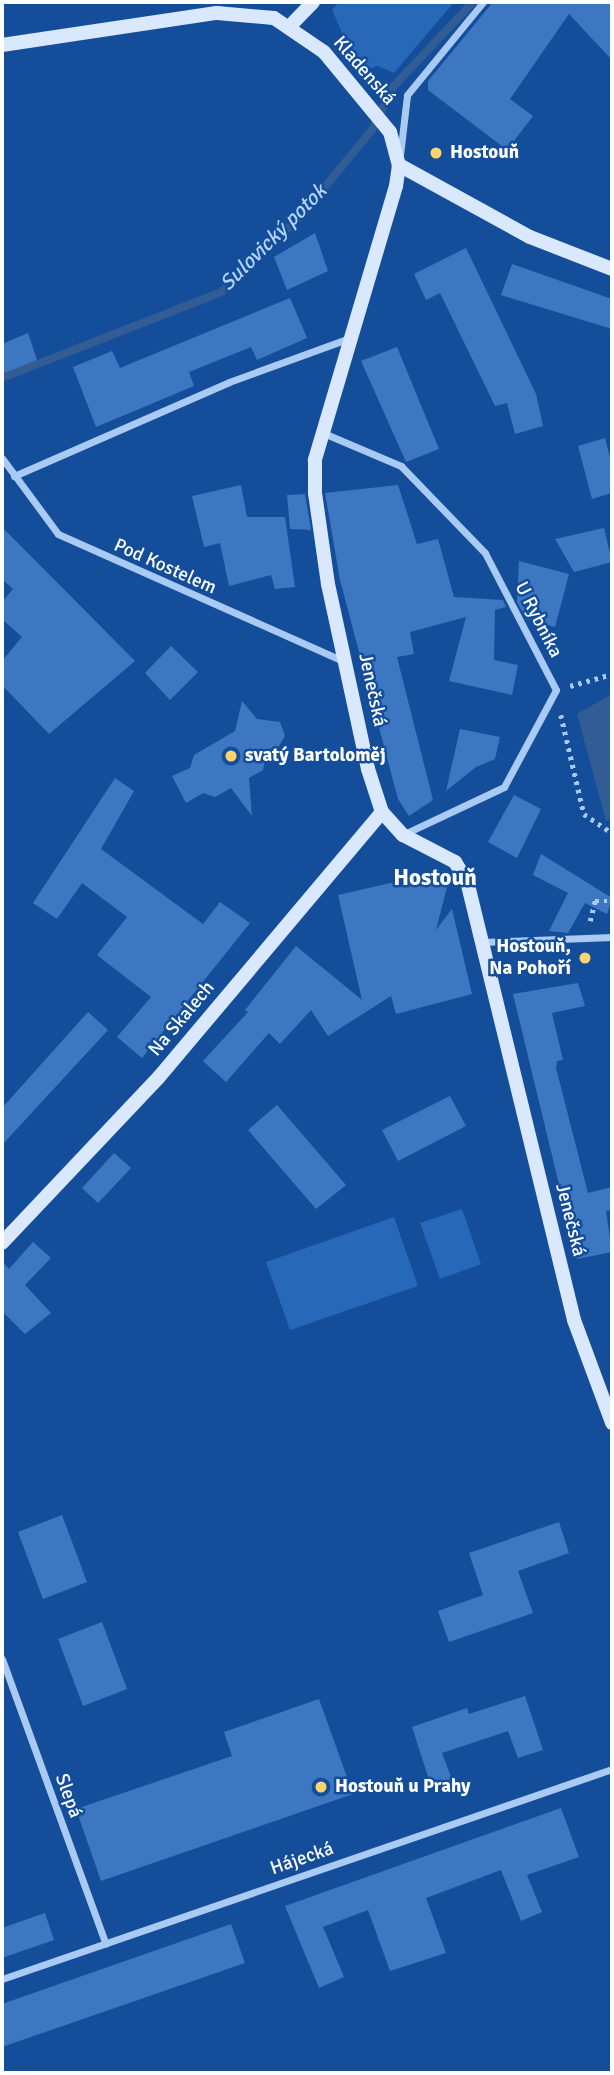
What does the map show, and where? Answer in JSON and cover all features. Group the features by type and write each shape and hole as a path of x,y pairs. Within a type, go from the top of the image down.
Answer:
{"street":[{"path":"289,27 313,2"},
{"path":"484,2 407,95 399,165 530,237 612,269"},
{"name":"Kladenská","path":"2,45 215,7 260,15 289,27 324,52 390,132 399,165"},
{"name":"Jenečská","path":"399,165 321,432 315,493 328,584 368,769 382,812 403,835 455,862 467,881 574,1320 612,1423"},
{"path":"14,476 229,382 350,338"},
{"name":"U Rybníka","path":"321,432 401,466 485,553 556,690"},
{"name":"Pod Kostelem","path":"2,458 58,534 347,663"},
{"path":"403,835 504,787 556,690"},
{"name":"Na Skalech","path":"2,1243 159,1077 382,812"},
{"path":"483,942 612,937"},
{"name":"Slepá","path":"2,1659 106,1944"},
{"name":"Hájecká","path":"2,1979 612,1769"}],"path":[{"path":"612,674 556,690 584,814 612,833"},
{"path":"586,939 595,901 612,901"}],"shaded area":[{"path":"339,2 454,2 394,73 378,66 359,72 332,10"},
{"path":"612,694 612,819 606,821 577,714"},
{"path":"462,1209 481,1264 440,1279 420,1223"},
{"path":"394,1217 418,1286 290,1330 266,1262"}],"building":[{"path":"493,2 612,2 612,60 569,14 510,99 533,116 507,150 428,90 428,81"},
{"path":"315,233 328,271 287,290 274,257"},
{"path":"466,248 536,394 543,426 515,434 507,403 495,406 440,293 426,300 414,274"},
{"path":"512,264 612,299 612,329 501,295"},
{"path":"290,298 307,338 257,360 251,347 189,372 194,386 96,427 73,367 112,351 120,368"},
{"path":"28,333 37,360 2,374 2,344"},
{"path":"397,347 439,449 406,462 361,361"},
{"path":"605,438 612,466 612,493 592,499 578,446"},
{"path":"241,485 247,517 285,517 295,587 275,589 271,575 229,586 220,543 204,547 192,496"},
{"path":"398,485 417,544 438,539 454,597 503,600 506,607 495,610 494,660 518,665 512,695 449,681 466,617 410,632 414,654 397,657 433,800 409,816 398,799 340,580 325,493"},
{"path":"305,494 311,530 290,529 287,495"},
{"path":"2,527 135,661 49,734 2,685 2,661 22,637 2,619 2,602 13,589 2,579"},
{"path":"604,528 612,562 574,572 555,539"},
{"path":"519,561 569,574 555,627 526,619 517,602"},
{"path":"171,646 198,672 170,700 145,673"},
{"name":"svatý Bartoloměj","path":"242,701 257,719 280,722 285,736 276,751 266,757 263,770 249,778 252,816 231,788 215,797 203,793 186,803 172,776 190,768 194,755 235,731"},
{"path":"460,729 500,737 495,759 476,767 446,791"},
{"path":"115,778 134,791 101,849 203,924 220,902 250,923 142,1058 117,1037 151,997 97,955 127,917 82,883 57,919 33,903"},
{"path":"514,795 541,809 517,858 488,842"},
{"path":"541,854 612,898 607,914 585,903 568,933 549,931 568,893 533,875"},
{"path":"443,871 447,887 436,930 452,909 472,994 396,1014 391,996 328,1036 311,1010 280,1044 269,1033 226,1082 203,1061 248,1012 245,1010 296,946 362,1000 338,895"},
{"path":"578,983 585,1006 552,1013 563,1060 557,1061 556,1068 588,1193 612,1187 612,1210 606,1211 612,1252 577,1259 513,994"},
{"path":"88,1012 108,1030 2,1145 2,1108"},
{"path":"450,1096 466,1126 398,1161 382,1130"},
{"path":"277,1105 346,1185 316,1209 248,1130"},
{"path":"114,1153 131,1168 98,1203 82,1188"},
{"path":"33,1242 51,1258 25,1285 51,1313 25,1334 2,1311 2,1261 9,1269"},
{"path":"62,1515 87,1582 43,1599 18,1532"},
{"path":"559,1522 569,1553 518,1571 533,1613 449,1642 438,1611 483,1595 469,1553"},
{"path":"102,1622 127,1689 83,1706 58,1639"},
{"path":"525,1696 543,1750 518,1758 508,1731 442,1753 453,1782 432,1789 412,1727 467,1708 469,1714"},
{"path":"319,1699 353,1794 101,1881 76,1809 232,1756 224,1732"},
{"path":"561,1808 579,1857 527,1875 542,1912 521,1921 501,1870 426,1898 446,1953 390,1971 368,1910 323,1927 344,1977 319,1988 285,1906"},
{"path":"45,1913 54,1940 2,1958 2,1928"},
{"path":"231,1924 245,1963 2,2047 2,2004"}],"waterway":[{"name":"Sulovický potok","path":"2,378 221,292 301,216 372,130 393,87 473,2"}],"place":[{"name":"Hostouň","path":"436,153"},
{"name":"svatý Bartoloměj","path":"231,756"},
{"name":"Hostouň, Na Pohoří","path":"585,958"},
{"name":"Hostouň u Prahy","path":"321,1787"}],"district":[{"name":"Hostouň","path":"435,878"}]}
